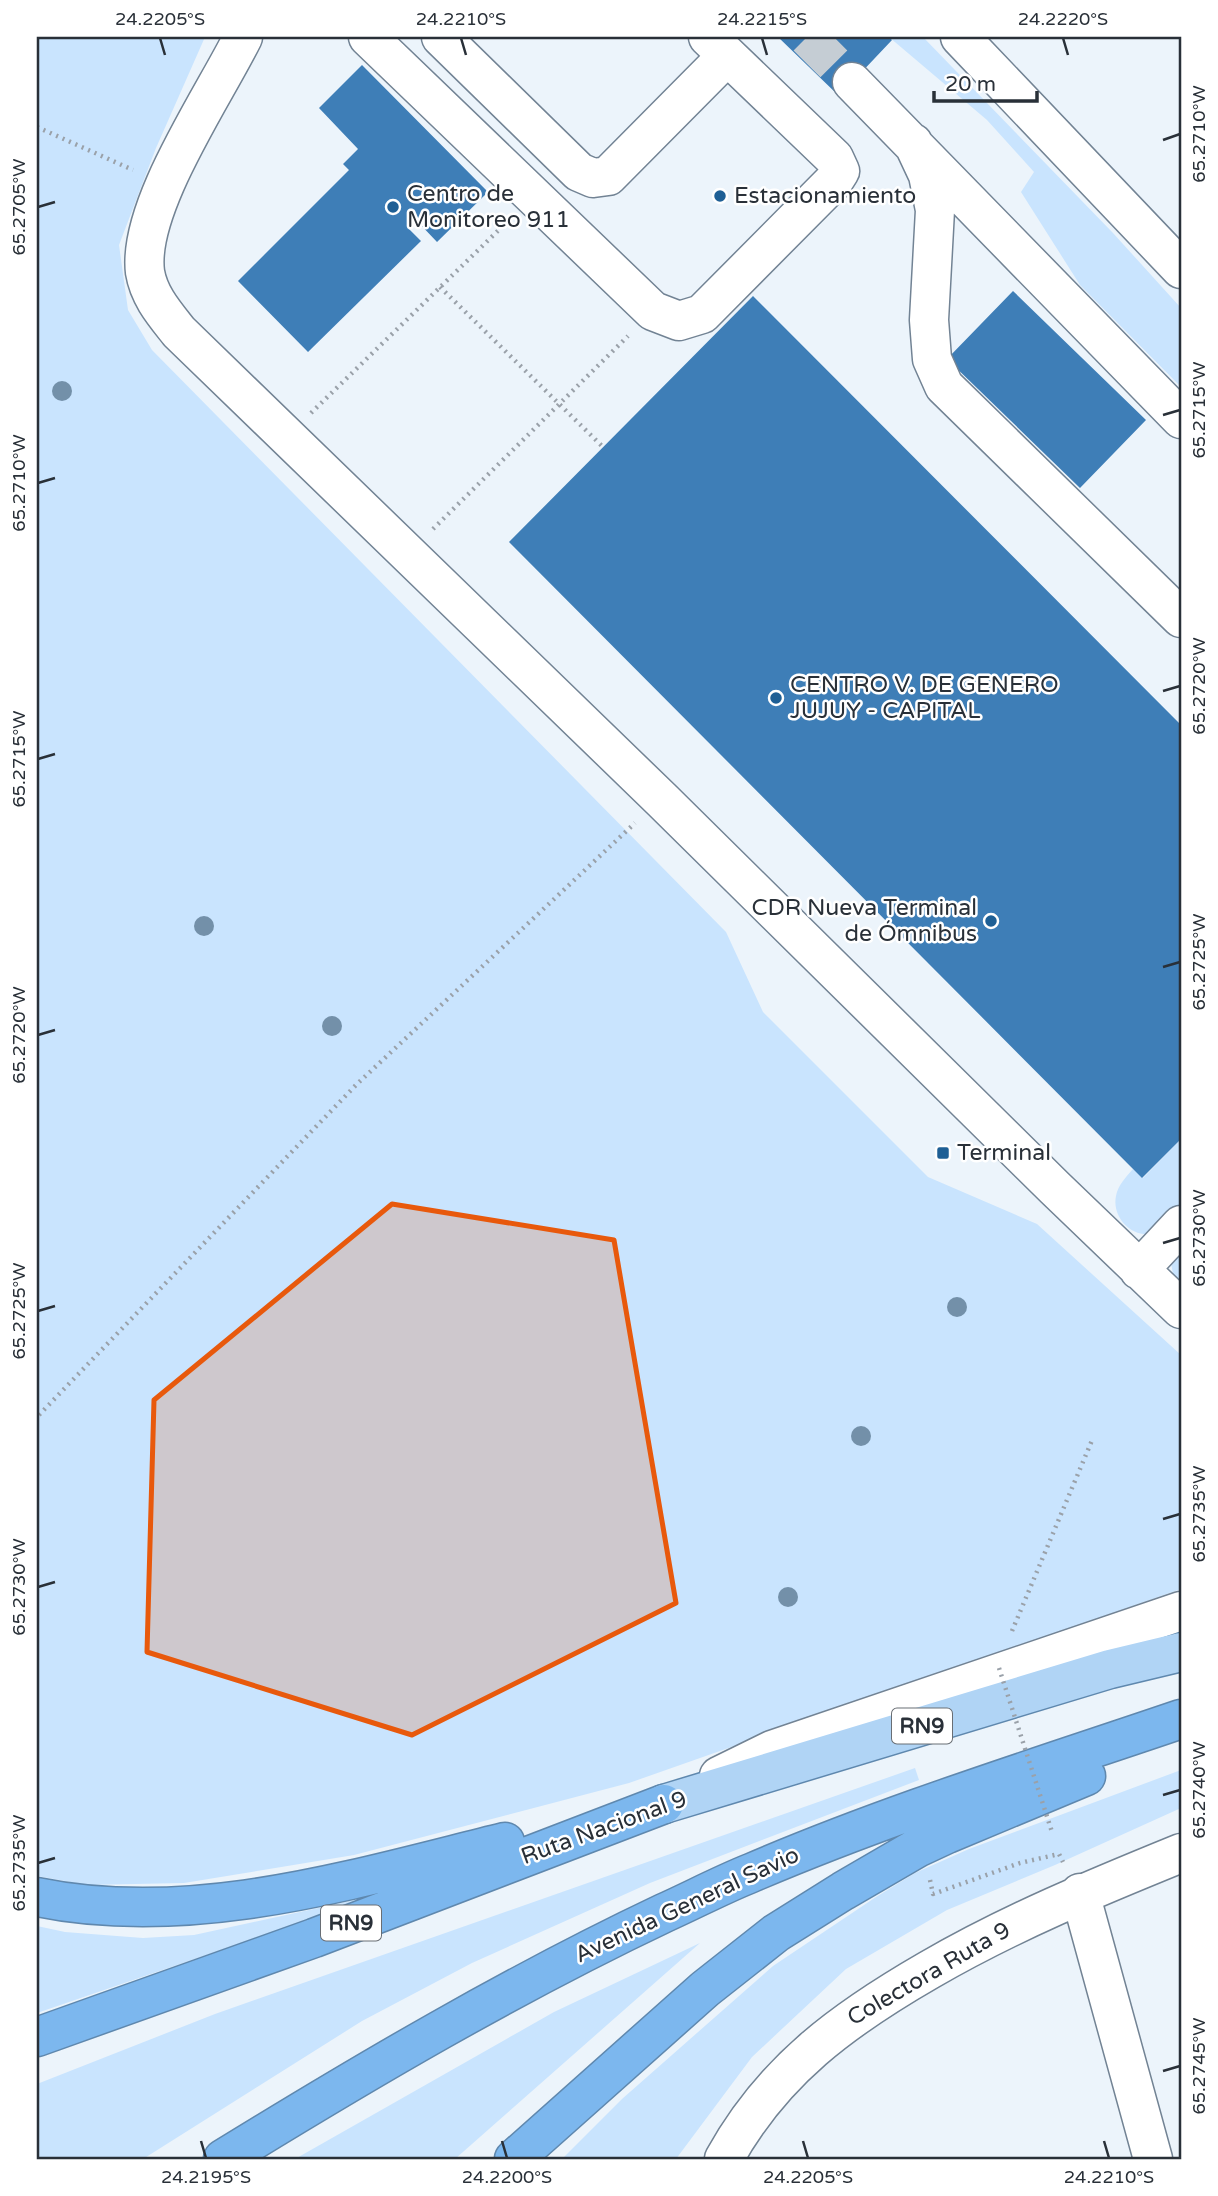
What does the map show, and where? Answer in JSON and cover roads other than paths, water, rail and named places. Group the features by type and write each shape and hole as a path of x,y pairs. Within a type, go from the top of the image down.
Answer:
{"highway":[{"name":"Avenida General Savio","path":"223,2159 340,2087 526,1982 749,1873 850,1833 1181,1719"},
{"path":"514,2159 730,1968 776,1933 843,1891 947,1834 1181,1741"},
{"path":"37,1897 118,1908 246,1900 421,1863 664,1804"},
{"name":"Ruta Nacional 9","path":"37,2037 314,1938 664,1804"}],"main road":[{"name":"Ruta Nacional 9","path":"664,1804 1110,1669 1181,1652"}],"street":[{"path":"369,37 653,311 679,321 702,314 833,182 840,171 834,158 717,46 608,176 593,178 579,172 440,37"},
{"path":"960,37 1181,269"},
{"path":"235,48 170,173 152,217 144,252 146,274 153,299 179,332 661,799 1181,1309"},
{"path":"852,82 1181,419"},
{"path":"913,144 928,175 935,210 929,320 932,359 944,386 1181,618"},
{"path":"1139,1270 1181,1225"},
{"path":"664,1804 772,1750 1181,1611"},
{"path":"1099,1637 1181,1620"},
{"name":"Colectora Ruta 9","path":"724,2159 747,2122 791,2070 847,2020 962,1951 1080,1894 1181,1853"},
{"path":"1080,1894 1153,2159"}],"tunnel":[{"path":"807,37 852,82"}],"place":[{"name":"Estacionamiento","path":"720,196"},
{"name":"Centro de Monitoreo 911","path":"393,207"},
{"name":"CENTRO V. DE GENERO JUJUY - CAPITAL","path":"776,698"},
{"name":"CDR Nueva Terminal de Ómnibus","path":"991,921"},
{"name":"Terminal","path":"943,1153"}]}
